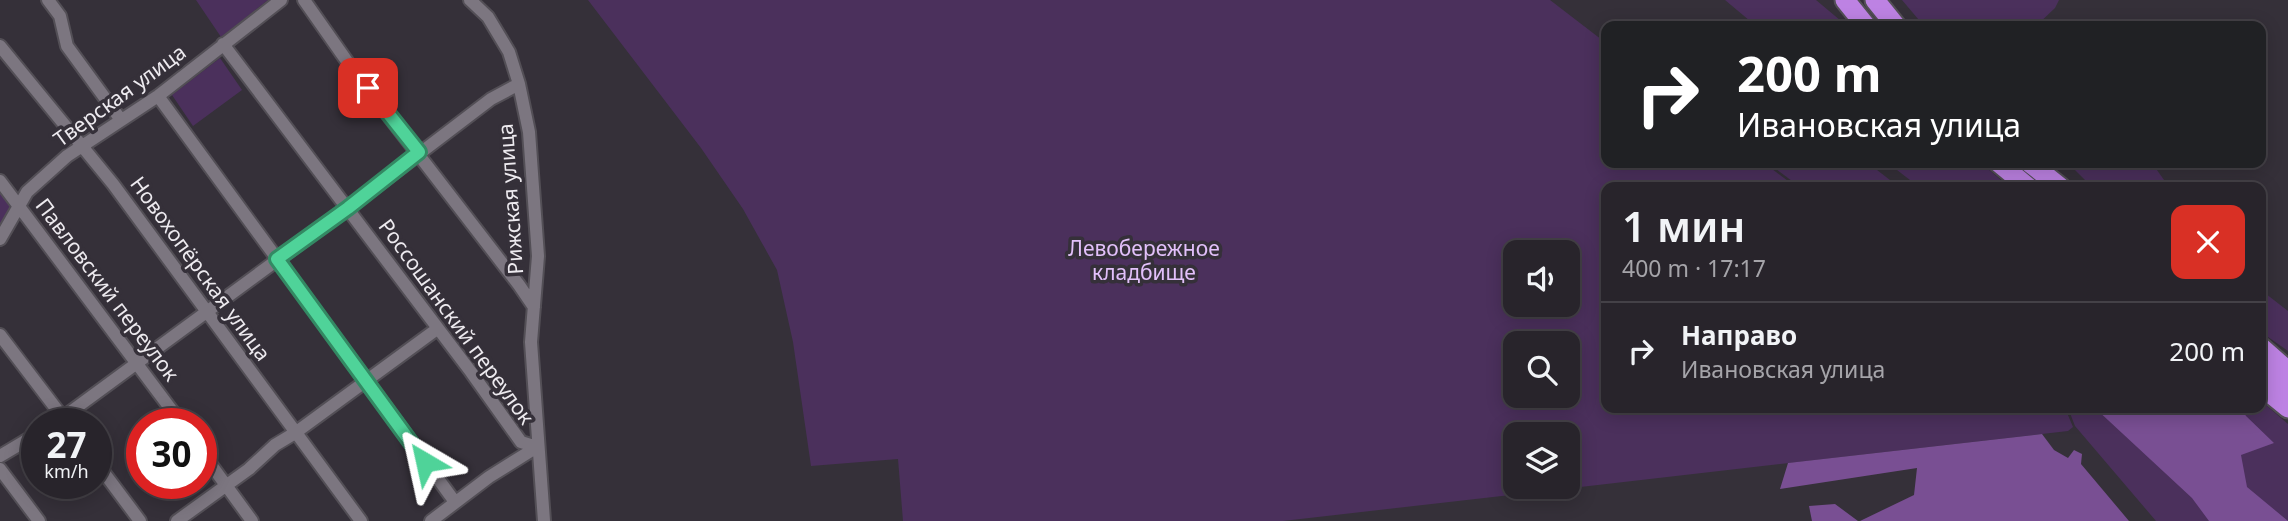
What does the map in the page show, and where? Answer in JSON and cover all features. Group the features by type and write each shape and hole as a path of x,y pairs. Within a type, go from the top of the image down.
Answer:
{"highway":[{"path":"1844,0 1862,21"},
{"path":"1875,0 1892,21"},
{"path":"2005,168 2022,182"},
{"path":"2036,168 2054,182"},
{"path":"2266,349 2288,364"},
{"path":"2266,351 2288,371"},
{"path":"2266,370 2288,388"},
{"path":"2266,381 2288,399"},
{"path":"2266,390 2288,408"}],"street":[{"path":"48,0 60,16 67,46 121,120"},
{"name":"Тверская улица","path":"0,239 27,192 68,156 158,96 281,0"},
{"path":"304,0 351,67 419,152 534,308"},
{"name":"Рижская улица","path":"470,0 488,17 499,33 519,84 529,132 538,256 531,342 544,521"},
{"name":"Россошанский переулок","path":"223,44 521,442 537,447"},
{"name":"Новохопёрская улица","path":"0,46 113,184 361,521"},
{"path":"78,408 137,361 348,208 491,99 519,84"},
{"path":"158,96 455,502"},
{"name":"Павловский переулок","path":"0,181 171,408"},
{"path":"177,521 226,486 275,445 437,329"},
{"path":"0,335 51,408"},
{"path":"0,456 21,444"},
{"path":"431,521 537,447"},
{"path":"0,469 39,521"},
{"path":"217,473 252,521"},
{"path":"112,483 140,521"}],"green space":[{"path":"196,0 268,0 221,37"},
{"name":"Левобережное кладбище","path":"588,0 1550,0 1601,39 1601,168 1771,168 1789,182 1601,182 1601,413 2067,413 2073,427 2068,431 1580,487 1580,422 1503,422 1503,496 1283,521 903,521 898,459 811,466 793,342 777,270 743,209 701,148"},
{"path":"1725,0 1816,0 1841,21 1750,21"},
{"path":"1902,0 2059,0 2055,8 2041,21 1920,21"},
{"path":"220,58 242,90 193,126 172,95"},
{"path":"1775,168 1874,168 1893,182 1793,182"},
{"path":"1894,168 1987,168 2003,182 1913,182"},
{"path":"2073,168 2156,168 2165,182 2087,182"},
{"path":"0,189 14,206 0,238"},
{"path":"2266,294 2288,311 2288,351 2266,336"},
{"path":"2266,405 2288,424 2288,521 2156,521 2075,426 2070,413 2266,413"}],"shaded area":[{"path":"2100,413 2244,413 2274,443 2241,455 2247,487 2288,521 2209,521 2192,498"},
{"path":"2042,434 2054,450 2068,458 2074,450 2082,454 2081,464 2129,521 1860,521 1914,495 1917,468 1780,489 1788,463"},
{"path":"1835,504 1858,521 1812,521 1809,506"}],"route":[{"path":"368,88 419,152 277,259 425,462"}]}
